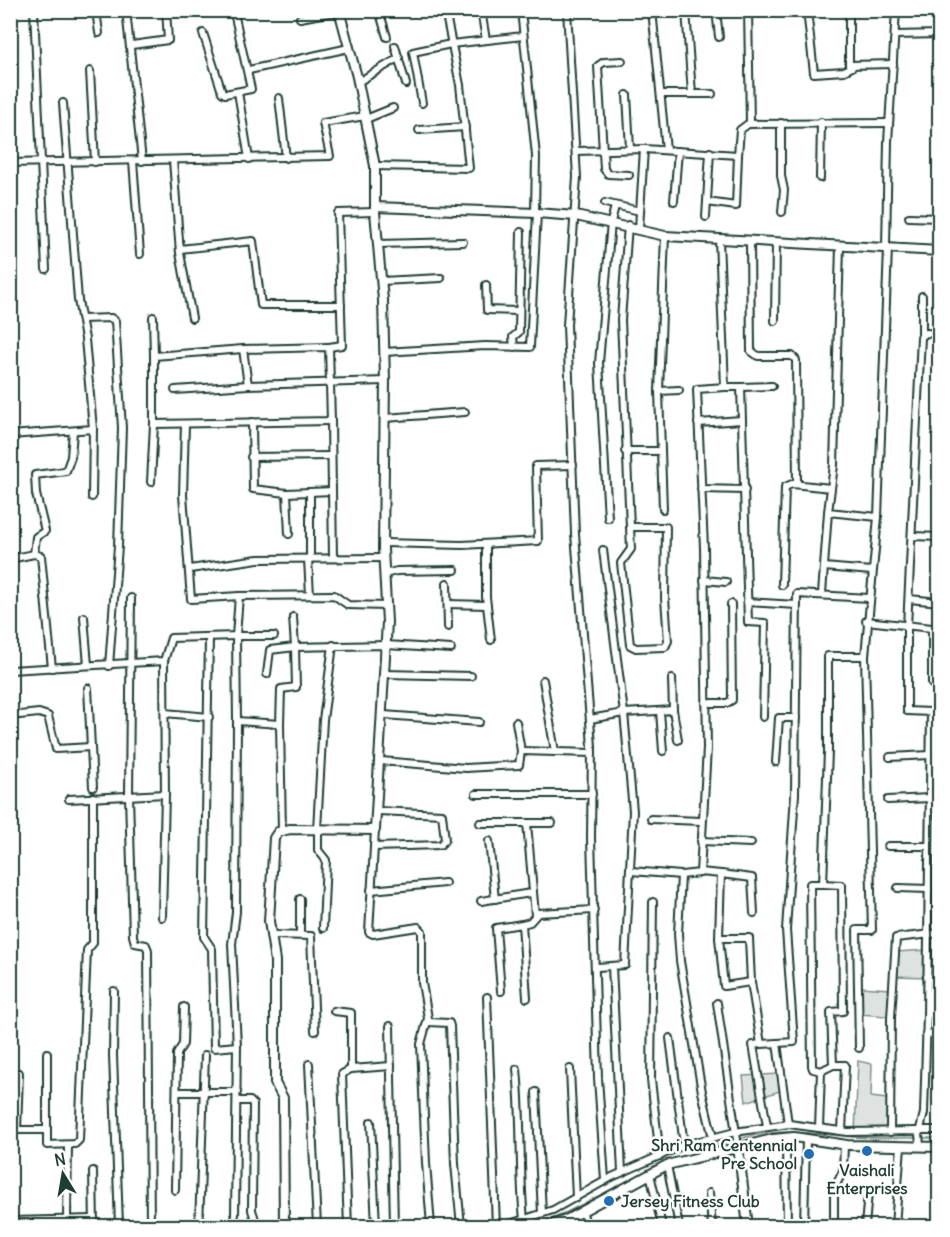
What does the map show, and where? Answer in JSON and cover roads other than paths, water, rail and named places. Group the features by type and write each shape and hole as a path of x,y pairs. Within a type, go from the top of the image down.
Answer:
{"street":[{"path":"34,10 46,269"},
{"path":"96,10 99,33"},
{"path":"126,10 132,45 142,161"},
{"path":"132,45 168,40 166,10"},
{"path":"379,10 387,37"},
{"path":"375,166 469,168 460,85 445,10"},
{"path":"480,10 486,40"},
{"path":"384,352 530,348 536,156 521,10"},
{"path":"567,10 577,151 576,216 567,326 575,534 592,753 598,1078 605,1180"},
{"path":"652,10 666,150"},
{"path":"686,10 692,94"},
{"path":"716,10 719,37"},
{"path":"748,10 750,123"},
{"path":"807,10 814,73 893,64"},
{"path":"849,10 848,62 852,67"},
{"path":"859,1048 857,930 872,930 865,656 866,621 878,517 890,123 896,10"},
{"path":"300,18 341,11 375,166 375,210 381,281 385,381 383,558 386,645 384,715 370,933 421,928 424,953 422,977 428,1022 421,1044 431,1227"},
{"path":"202,33 222,92 238,92 252,88 235,17"},
{"path":"895,35 939,34"},
{"path":"422,103 413,52 452,44 523,36"},
{"path":"395,46 406,84"},
{"path":"249,70 349,48"},
{"path":"358,82 399,58"},
{"path":"622,61 604,62 598,66 603,149 606,174 629,175"},
{"path":"90,71 95,162"},
{"path":"238,92 249,159"},
{"path":"662,94 712,94"},
{"path":"627,95 630,149"},
{"path":"279,98 286,158"},
{"path":"63,103 78,300 93,429 92,497"},
{"path":"11,163 330,156 323,123 365,118 393,108"},
{"path":"820,122 820,178"},
{"path":"707,202 736,206 741,127 750,123 890,123"},
{"path":"781,123 781,176 784,190 782,212"},
{"path":"419,130 465,127"},
{"path":"577,151 644,149 738,155"},
{"path":"639,228 644,149"},
{"path":"10,151 12,211"},
{"path":"674,201 678,151"},
{"path":"706,217 710,152"},
{"path":"173,160 180,249 192,318"},
{"path":"133,161 140,254"},
{"path":"605,203 640,212"},
{"path":"608,518 599,363 611,222 615,206"},
{"path":"154,356 342,345 338,213 466,208 576,216 628,225 665,236 939,251"},
{"path":"909,217 939,218"},
{"path":"628,225 621,320 630,552 621,563 630,645 633,648 665,647 668,641 665,598 666,527 630,527"},
{"path":"514,347 513,337 519,332 521,232"},
{"path":"663,509 659,391 665,236"},
{"path":"719,239 724,387"},
{"path":"180,249 253,241 261,305 341,305"},
{"path":"750,241 751,351 758,356 792,356 796,360 797,484"},
{"path":"378,244 463,242"},
{"path":"775,321 776,242"},
{"path":"822,594 831,488 840,246"},
{"path":"381,281 441,278"},
{"path":"486,285 487,310 519,311"},
{"path":"920,1137 924,1113 927,1014 931,712 907,711 909,599 922,297"},
{"path":"152,482 153,317"},
{"path":"82,319 111,318 115,321 122,428 118,546 109,666"},
{"path":"922,334 939,334"},
{"path":"329,347 333,558"},
{"path":"243,349 248,385"},
{"path":"175,390 248,385 385,381"},
{"path":"700,872 707,748 697,388 772,386"},
{"path":"741,387 748,622 765,623 763,717"},
{"path":"659,391 679,390"},
{"path":"385,418 465,412"},
{"path":"698,423 742,420"},
{"path":"154,424 331,421"},
{"path":"252,422 253,489 287,493 332,491"},
{"path":"185,424 183,495 191,599 239,596 338,596 351,606 386,606"},
{"path":"10,435 93,429"},
{"path":"34,554 36,537 45,531 36,494 35,475 66,471 71,457 73,431"},
{"path":"625,452 660,451"},
{"path":"251,457 332,456"},
{"path":"383,543 486,544 538,541 536,466 573,465"},
{"path":"782,585 784,489 789,484 831,488"},
{"path":"701,489 745,490"},
{"path":"309,492 310,595"},
{"path":"287,493 289,534"},
{"path":"828,512 878,517"},
{"path":"912,536 939,537"},
{"path":"486,544 487,605 491,640"},
{"path":"597,967 625,964 633,812 624,713 603,550"},
{"path":"10,559 34,554 40,556 45,578 52,668"},
{"path":"190,570 258,559 383,558"},
{"path":"824,567 872,571"},
{"path":"384,574 397,571 455,570"},
{"path":"704,580 726,582"},
{"path":"447,583 448,627"},
{"path":"767,1126 753,1045 794,1042 786,930 795,794 797,594 869,598"},
{"path":"236,1215 237,1046 232,944 236,912 236,636 239,596"},
{"path":"131,598 129,795 133,936 135,943 147,946 149,968 150,1227"},
{"path":"909,599 939,602"},
{"path":"747,602 797,605"},
{"path":"448,604 487,605"},
{"path":"706,703 727,703 732,699 731,604"},
{"path":"84,617 87,665"},
{"path":"282,831 281,689 296,687 293,617"},
{"path":"866,621 932,628 932,684"},
{"path":"162,917 165,794 164,661 171,638 274,636"},
{"path":"209,638 209,717 204,811 204,937 212,949 214,1048 237,1046"},
{"path":"323,928 326,860 318,850 318,830 323,720 333,645"},
{"path":"267,674 270,650 333,645 451,649"},
{"path":"823,884 828,751 828,656 865,656"},
{"path":"10,670 129,665 164,661"},
{"path":"385,674 471,676"},
{"path":"672,678 673,710 678,740"},
{"path":"543,680 555,752"},
{"path":"88,688 93,787"},
{"path":"590,719 624,713 673,710"},
{"path":"660,711 663,751"},
{"path":"10,716 39,713 48,716 56,749 91,747"},
{"path":"165,713 209,717"},
{"path":"384,715 479,722"},
{"path":"776,762 779,718 796,718"},
{"path":"237,721 280,724"},
{"path":"381,761 466,768 517,765 521,762 521,751 516,722"},
{"path":"521,751 592,753"},
{"path":"890,757 930,755"},
{"path":"69,799 165,794"},
{"path":"476,794 592,794"},
{"path":"47,1053 47,1145 77,1143 79,1140 87,950 93,943 93,797"},
{"path":"888,800 930,798"},
{"path":"374,847 440,845 445,840 442,813 378,811"},
{"path":"651,819 702,821"},
{"path":"480,823 552,823"},
{"path":"527,824 531,893 535,915"},
{"path":"284,1227 283,1098 275,1083 275,961 270,935 273,843 275,835 282,831 375,830"},
{"path":"489,841 495,899"},
{"path":"701,841 751,843"},
{"path":"888,846 929,846"},
{"path":"631,872 681,875 700,872 752,878 754,913"},
{"path":"721,874 719,938 724,986 751,982"},
{"path":"681,875 678,934 680,961 702,1092 713,1138"},
{"path":"371,890 445,884"},
{"path":"833,1065 831,1012 843,1011 842,885 810,884 812,1066 813,1069 821,1071 833,1065 845,1065 843,1131"},
{"path":"898,888 929,890"},
{"path":"481,901 531,893"},
{"path":"300,899 300,934"},
{"path":"653,902 651,1080 660,1156"},
{"path":"501,991 496,928 530,922 535,915 564,910 594,910"},
{"path":"522,924 527,998"},
{"path":"890,1132 891,1018 896,938 939,933"},
{"path":"270,935 309,934 311,937 315,1030"},
{"path":"719,938 749,938 751,982 761,1044"},
{"path":"612,966 622,1172"},
{"path":"927,977 939,977"},
{"path":"114,991 119,1227"},
{"path":"487,997 496,1227"},
{"path":"717,1003 748,1227"},
{"path":"175,1190 177,1054 183,1044 184,1007"},
{"path":"334,1011 350,1011 352,1014 351,1069"},
{"path":"927,1014 939,1014"},
{"path":"428,1022 449,1023 450,1026 455,1164 460,1227"},
{"path":"390,1026 394,1227"},
{"path":"926,1034 939,1035"},
{"path":"670,1038 684,1145"},
{"path":"777,1043 788,1124"},
{"path":"199,1227 205,1055"},
{"path":"309,1064 317,1227"},
{"path":"348,1227 343,1071 391,1066"},
{"path":"517,1069 520,1100 519,1171 524,1220"},
{"path":"570,1069 576,1198"},
{"path":"819,1128 821,1071"},
{"path":"19,1073 14,1130 47,1130"},
{"path":"177,1092 237,1092"},
{"path":"536,1092 542,1213"},
{"path":"237,1101 250,1101 253,1104 252,1210 257,1227"},
{"path":"371,1122 376,1227"},
{"path":"503,1227 576,1198 605,1180 684,1145 767,1126 788,1124 843,1131 890,1132 920,1137 939,1147"},
{"path":"548,1227 667,1165 737,1145 786,1138 844,1145 901,1146 939,1130"},
{"path":"786,1138 787,1227"},
{"path":"804,1227 806,1139"},
{"path":"67,1220 68,1145"},
{"path":"834,1227 834,1189 843,1171 844,1145"},
{"path":"896,1227 901,1146"},
{"path":"667,1165 679,1227"},
{"path":"10,1221 26,1224 67,1220 77,1223 94,1223 93,1171"},
{"path":"650,1174 662,1227"},
{"path":"708,1193 712,1227"},
{"path":"866,1227 868,1193"},
{"path":"582,1211 587,1227"}],"waterway":[{"path":"738,1139 767,1133 791,1132 862,1138 918,1138"},
{"path":"923,1138 940,1138"},
{"path":"675,1159 733,1140"},
{"path":"531,1226 557,1217 662,1164"}],"place":[{"name":"Vaishali Enterprises","path":"867,1151"},
{"name":"Shri Ram Centennial Pre School","path":"809,1154"},
{"name":"Jersey Fitness Club","path":"609,1201"}]}
